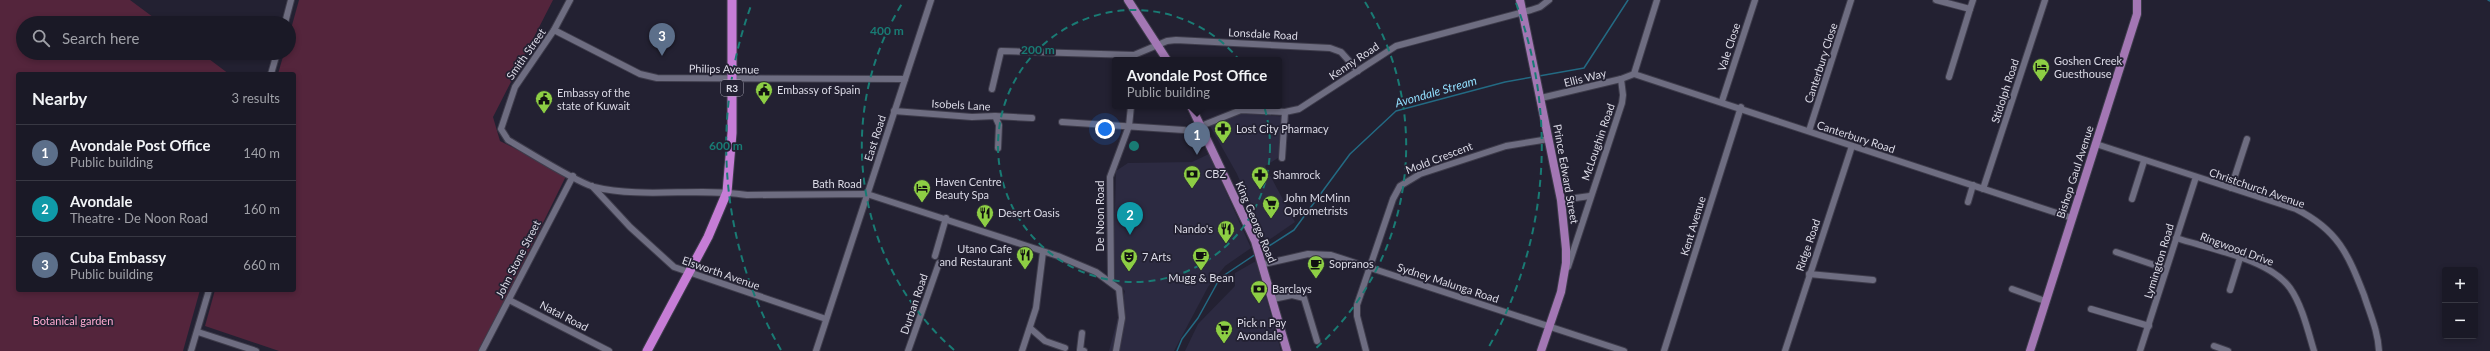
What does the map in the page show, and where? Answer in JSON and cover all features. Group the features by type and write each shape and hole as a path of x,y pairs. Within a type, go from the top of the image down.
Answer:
{"highway":[{"name":"R3","path":"648,351 708,237 727,192 732,150 732,0"}],"main road":[{"path":"1128,0 1165,57"},
{"name":"Prince Edward Street","path":"1520,0 1561,200 1566,249 1564,279 1541,351"},
{"name":"Bishop Gaul Avenue","path":"2030,351 2137,14 2137,0"},
{"path":"2137,14 2142,0"},
{"name":"King George Road","path":"1192,109 1255,241 1264,264 1287,351"}],"street":[{"path":"287,16 291,0"},
{"name":"Smith Street","path":"570,0 554,30 515,87 501,129 508,140 572,176"},
{"name":"East Road","path":"816,351 930,0"},
{"name":"Kenny Road","path":"1201,126 1241,110 1285,112 1299,109 1396,46 1540,8 1549,0"},
{"path":"1634,74 1658,0"},
{"name":"Vale Close","path":"1722,101 1755,0"},
{"name":"Canterbury Close","path":"1809,132 1851,0"},
{"path":"1936,0 1970,9"},
{"path":"1949,77 1973,0"},
{"name":"Stidolph Road","path":"1984,189 2045,0"},
{"name":"Philips Avenue","path":"554,30 647,76 664,79 905,80"},
{"name":"Lonsdale Road","path":"1136,57 1158,45 1182,39 1330,48 1341,52 1358,71"},
{"path":"992,89 1002,51 1115,57"},
{"path":"272,72 275,60"},
{"name":"Ellis Way","path":"1541,98 1621,79 1634,74"},
{"name":"Canterbury Road","path":"1634,74 1741,107 1809,132 2072,218"},
{"name":"McLoughin Road","path":"1564,279 1590,196 1622,103 1623,95 1621,79"},
{"name":"Kent Avenue","path":"1664,351 1741,107"},
{"name":"De Noon Road","path":"1111,282 1110,177 1129,126 1131,109"},
{"name":"Isobels Lane","path":"894,111 972,117 995,116 999,125 998,148"},
{"path":"1282,158 1285,112"},
{"path":"995,116 1032,118"},
{"path":"1062,122 1184,130"},
{"name":"Mold Crescent","path":"1366,351 1356,311 1369,267 1393,199 1400,186 1406,181 1486,152 1549,139"},
{"path":"2231,188 2247,139"},
{"name":"Christchurch Avenue","path":"2096,144 2144,161 2296,209 2317,221 2330,233 2350,258 2371,315 2379,351"},
{"name":"Ridge Road","path":"1785,351 1852,146"},
{"path":"2132,199 2144,161"},
{"name":"Bath Road","path":"572,176 592,186 631,191 727,192 747,195 867,194 946,218 1096,272 1111,282 1119,289 1123,307 1116,351"},
{"name":"John Stone Street","path":"482,351 572,176"},
{"name":"Lymington Road","path":"2140,351 2196,177"},
{"path":"1968,202 1973,185"},
{"name":"Elsworth Avenue","path":"592,186 604,202 658,254 674,267 689,274 826,319"},
{"path":"1561,200 1590,196"},
{"path":"935,256 946,218"},
{"name":"Ringwood Drive","path":"2176,238 2240,258 2273,271 2291,290 2305,323 2314,351"},
{"path":"1022,351 1030,328 1041,284 1043,252"},
{"path":"2116,252 2166,269"},
{"name":"Sydney Malunga Road","path":"1264,264 1298,255 1318,253 1331,255 1624,351"},
{"path":"2230,290 2240,258"},
{"name":"Durban Road","path":"908,351 939,263"},
{"path":"1809,274 1872,280"},
{"path":"2012,289 2045,301"},
{"path":"191,351 198,332 208,292"},
{"path":"1273,299 1292,294 1304,298 1317,341"},
{"name":"Natal Road","path":"509,300 609,351"},
{"path":"2091,309 2148,326"},
{"path":"1030,328 1045,341 1065,348"},
{"path":"198,332 256,351"},
{"path":"1082,332 1079,346 1080,350 1084,351"},
{"path":"2214,346 2228,351"}],"shaded area":[{"path":"1242,113 1289,117 1286,153 1265,166 1295,222 1266,242 1237,174 1210,126"},
{"path":"1209,154 1251,248 1225,266 1208,287 1174,351 1109,351 1125,291 1113,279 1116,171 1128,163 1192,162"},
{"path":"1256,261 1281,351 1185,351 1198,324 1235,286 1235,273"}],"green space":[{"name":"Botanical garden","path":"0,0 130,0 152,16 16,16 16,60 210,60 226,72 16,72 16,292 199,292 183,351 0,351"},
{"path":"299,0 553,0 493,117 500,141 567,174 480,351 279,351 205,326 214,292 296,292 296,72 279,72 282,60 296,60 296,16 295,16"}],"waterway":[{"name":"Avondale Stream","path":"1539,76 1584,68 1628,0"},
{"name":"Avondale Stream","path":"1261,251 1294,230 1350,154 1396,111 1505,82 1533,77"},
{"name":"Avondale Stream","path":"1177,351 1182,339 1198,318 1220,278 1256,254"}],"place":[{"name":"Cuba Embassy","path":"662,56"},
{"name":"Goshen Creek Guesthouse","path":"2041,82"},
{"name":"Embassy of Spain","path":"764,105"},
{"name":"Embassy of the state of Kuwait","path":"544,114"},
{"name":"Lost City Pharmacy","path":"1223,144"},
{"name":"Avondale Post Office","path":"1197,155"},
{"name":"CBZ","path":"1192,189"},
{"name":"Shamrock","path":"1260,190"},
{"name":"Haven Centre Beauty Spa","path":"922,203"},
{"name":"John McMinn Optometrists","path":"1271,219"},
{"name":"Desert Oasis","path":"985,228"},
{"name":"Avondale","path":"1130,235"},
{"name":"Nando's","path":"1226,244"},
{"name":"Utano Cafe and Restaurant","path":"1025,270"},
{"name":"Mugg & Bean","path":"1201,271"},
{"name":"7 Arts","path":"1129,272"},
{"name":"Sopranos","path":"1316,279"},
{"name":"Barclays","path":"1259,304"},
{"name":"Pick n Pay Avondale","path":"1224,344"}]}
